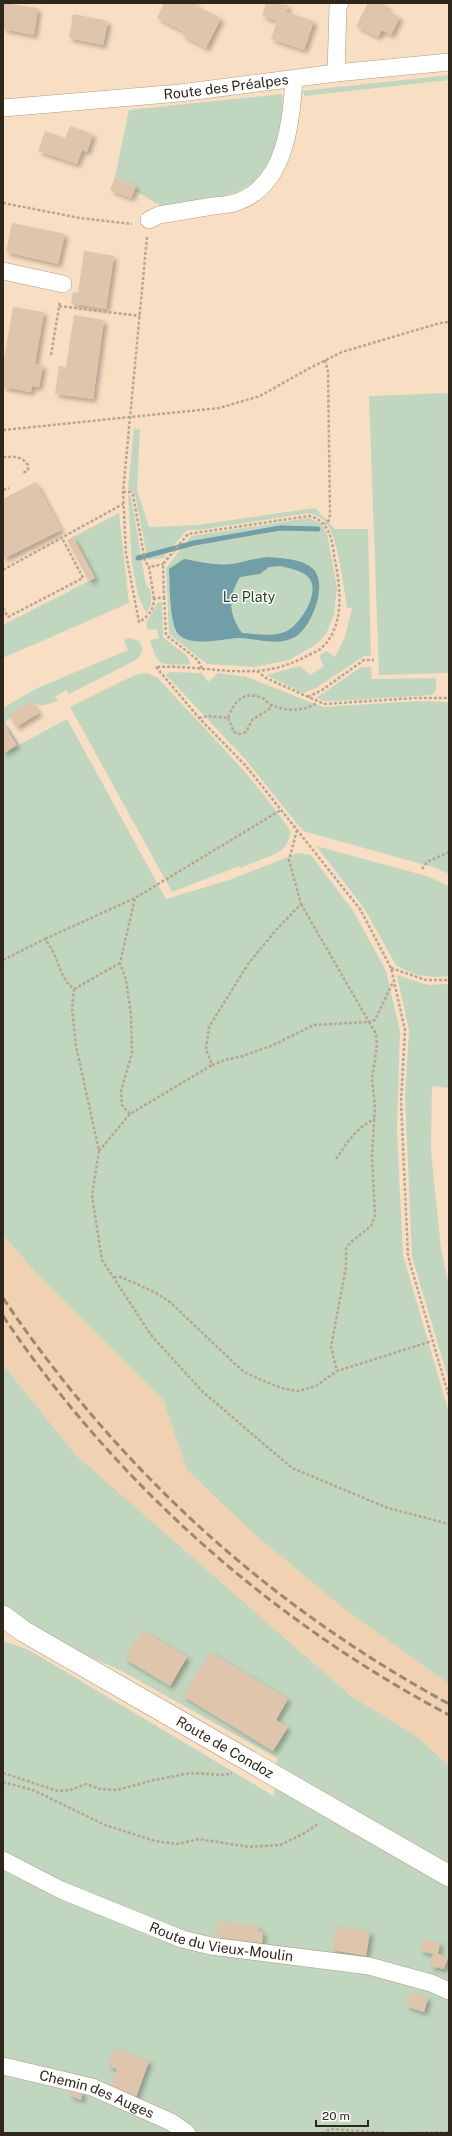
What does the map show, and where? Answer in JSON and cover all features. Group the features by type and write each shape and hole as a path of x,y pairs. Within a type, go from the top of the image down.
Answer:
{"main road":[{"name":"Route de Condoz","path":"3,1616 23,1631 449,1876"}],"street":[{"path":"335,4 336,73"},
{"name":"Route des Préalpes","path":"3,108 180,93 336,73 449,62"},
{"path":"149,222 159,215 237,202 251,196 264,183 275,168 285,146 292,111 294,79"},
{"path":"3,271 63,284"},
{"name":"Route du Vieux-Moulin","path":"3,1860 61,1890 182,1939 211,1946 369,1966 431,1983 449,1991"},
{"name":"Chemin des Auges","path":"3,2066 92,2087 164,2119 186,2133"}],"path":[{"path":"3,202 80,218 130,224 149,222 123,492 126,554 139,622 145,619 154,605 154,598 149,566 145,561 133,495 130,492 123,492"},
{"path":"51,355 63,284"},
{"path":"59,306 140,316"},
{"path":"3,430 219,408 260,396 324,360 342,352 440,323 449,322"},
{"path":"324,360 328,372 330,514 329,520 325,524"},
{"path":"3,457 14,455 22,458 28,465 28,470 23,473"},
{"path":"3,490 10,488"},
{"path":"3,570 124,504"},
{"path":"149,566 163,564 188,534 309,516 316,518 325,524 330,535 340,585 338,618 330,637 319,650 291,664 256,671 156,667 164,679 199,718 246,766 360,909 391,968 405,1030 401,1102 408,1256 449,1397"},
{"path":"3,608 8,617 83,578 62,538"},
{"path":"163,564 166,636 198,660 202,669"},
{"path":"154,598 164,597"},
{"path":"308,697 322,690 364,660 374,660"},
{"path":"256,671 266,678 324,704 415,698 449,698"},
{"path":"272,705 271,708 252,720 246,732 239,734 234,732 228,718 237,699 244,696 255,695 264,698 272,705 298,710 308,708 318,702"},
{"path":"199,718 208,716 228,718"},
{"path":"3,960 135,898 281,810"},
{"path":"297,830 289,860 301,904 376,1034 377,1044 372,1079 376,1106 372,1155 375,1216 371,1226 350,1243 346,1249 346,1267 331,1348 337,1371"},
{"path":"422,869 427,862 449,852"},
{"path":"130,1114 122,1105 121,1091 132,1053 131,1015 126,980 120,963 135,898"},
{"path":"212,1065 206,1049 209,1027 248,964 276,930 301,904"},
{"path":"45,939 55,954 61,975 67,984 74,989"},
{"path":"74,989 120,963"},
{"path":"391,968 426,980 449,980"},
{"path":"99,1151 130,1114 212,1065 271,1046 314,1025 369,1022 375,1020 394,982"},
{"path":"74,989 72,1009 76,1046 99,1151 92,1196 102,1260 151,1335 203,1392 292,1468 388,1508 449,1524"},
{"path":"336,1159 354,1134 364,1124 375,1119"},
{"path":"114,1278 121,1277 156,1292 170,1302 244,1372 285,1389 300,1391 316,1386 337,1371 432,1341"},
{"path":"3,1773 58,1791 70,1790 86,1784 100,1789 117,1790 154,1780 191,1773 225,1775 241,1771 253,1762"},
{"path":"3,1782 33,1790 105,1825 155,1841 177,1844 199,1839 249,1847 280,1845 311,1829 323,1820 333,1808"},
{"path":"322,2133 331,2129 387,2133"},
{"path":"405,2133 449,2132"}],"shaded area":[{"path":"3,1235 37,1274 163,1400 187,1470 253,1533 343,1608 449,1684 449,1766 416,1736 351,1696 76,1455 3,1365"}],"green space":[{"path":"449,75 449,80 305,96 302,91"},
{"path":"282,94 282,114 276,152 268,168 257,179 244,188 229,195 213,199 164,208 134,190 136,186 115,177 129,110"},
{"path":"449,393 449,673 379,675 369,396"},
{"path":"134,428 140,429 137,490 149,527 198,525 315,508 335,529 368,529 371,656 364,656 316,688 303,693 266,675 300,666 310,675 324,666 319,656 326,651 335,657 345,637 352,608 347,608 342,576 331,531 322,518 309,513 199,530 187,530 163,558 148,560 135,495 128,489"},
{"path":"128,494 131,497 146,585 151,590 151,605 146,613 138,595 132,564"},
{"path":"119,513 129,603 3,658 3,625 95,578 73,537"},
{"name":"Le Platy","path":"309,518 322,524 327,533 337,588 334,615 326,634 317,644 289,660 255,667 207,664 169,634 166,568 191,536"},
{"path":"158,602 162,602 163,637 186,655 190,662 189,665 162,663 156,656 150,640 159,638 157,629 148,630 146,623"},
{"path":"130,638 139,641 143,650 138,659 69,694 66,690 55,697 58,701 41,706 35,703 5,722 19,745 67,719 166,899 232,879 298,853 311,855 354,912 386,971 400,1031 397,1131 403,1255 449,1413 449,1684 343,1608 253,1533 187,1470 163,1400 37,1274 3,1235 3,708 35,689 128,650 124,640"},
{"path":"361,667 371,667 372,679 436,678 436,690 432,695 339,701 324,701 316,698"},
{"path":"169,672 202,673 208,682 218,673 247,677 323,707 416,701 449,702 449,874 436,868 303,831 245,759 166,675"},
{"path":"147,673 158,678 261,791 291,832 285,847 270,856 241,868 239,866 172,892 70,707 135,675"},
{"path":"316,846 427,876 449,886 449,976 435,977 415,974 396,965 364,908"},
{"path":"397,975 428,985 449,984 449,1088 432,1086 431,1151 441,1249 449,1286 449,1381 412,1257 405,1097 409,1030"},
{"path":"3,1365 76,1455 351,1696 416,1736 449,1766 449,2133 3,2133 3,1641 29,1650 274,1796 277,1758 120,1670 79,1652 28,1623 3,1606"}],"water":[{"path":"264,557 286,559 305,563 314,570 318,577 319,586 316,606 307,625 301,632 288,640 274,642 245,638 216,641 192,641 179,635 173,622 169,569 184,559 210,564 231,564","holes":["281,566 296,570 309,578 312,584 312,592 311,600 307,608 291,629 280,634 264,635 242,633 234,619 231,605 233,591 240,577 260,574 269,567"]}],"building":[{"path":"3,3 38,8 34,35 3,29"},
{"path":"164,3 198,3 196,6 221,18 206,48 182,35 183,31 157,18"},
{"path":"266,3 288,5 286,12 314,21 304,50 271,39 277,21 262,16"},
{"path":"368,3 382,3 388,7 386,10 400,17 391,35 382,30 378,37 356,26"},
{"path":"73,14 108,21 103,45 69,38"},
{"path":"70,126 93,134 87,152 82,150 77,164 38,151 45,131 65,138"},
{"path":"115,177 136,186 131,198 110,190"},
{"path":"12,223 65,234 58,264 6,252"},
{"path":"84,251 114,256 106,309 71,303 73,292 78,293"},
{"path":"13,307 44,312 35,364 43,365 39,387 32,386 31,392 3,387 3,365"},
{"path":"74,315 104,320 93,399 55,394 59,366 66,367"},
{"path":"36,482 61,530 3,559 3,499"},
{"path":"73,537 95,578 89,581 67,540"},
{"path":"31,701 39,713 16,727 9,715"},
{"path":"3,723 17,745 3,754"},
{"path":"142,1630 187,1657 170,1686 125,1659"},
{"path":"210,1652 288,1699 276,1720 288,1727 273,1751 183,1696"},
{"path":"218,1921 259,1927 258,1931 263,1932 262,1944 216,1937"},
{"path":"336,1926 370,1932 366,1956 332,1950"},
{"path":"424,1939 440,1943 438,1954 448,1957 444,1969 430,1966 433,1954 420,1951"},
{"path":"411,1992 428,1998 424,2012 406,2006"},
{"path":"114,2049 149,2061 135,2100 109,2091 117,2069 108,2066"},
{"path":"71,2088 83,2092 81,2100 69,2095"}],"waterway":[{"path":"138,558 194,543 280,528 318,529"}],"railway":[{"path":"3,1298 48,1361 96,1420 147,1476 201,1528 258,1577 319,1623 382,1665 449,1704"},
{"path":"3,1316 47,1377 95,1436 147,1491 201,1543 259,1591 320,1636 383,1677 449,1715"}]}
